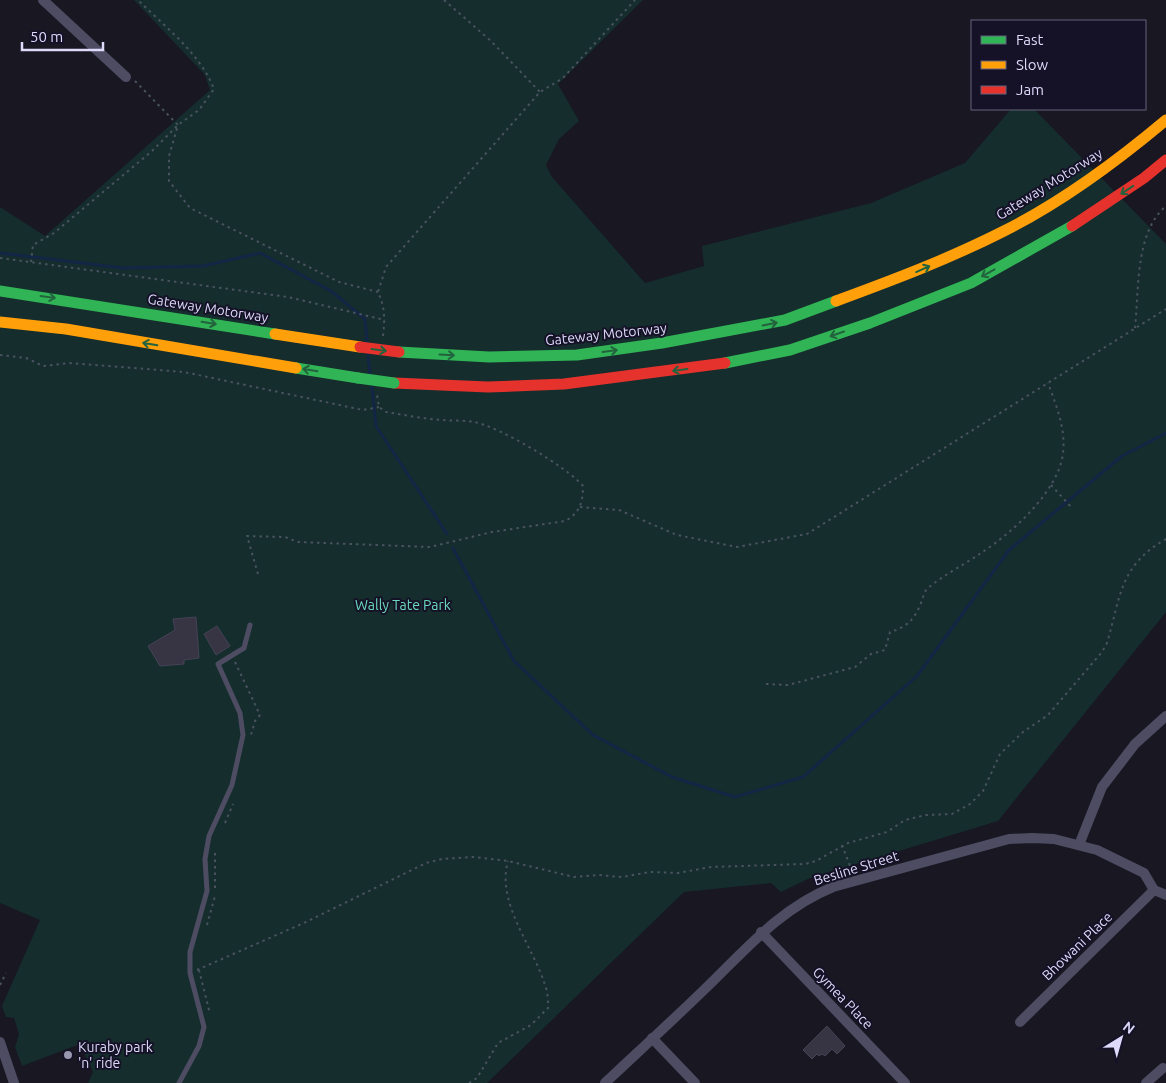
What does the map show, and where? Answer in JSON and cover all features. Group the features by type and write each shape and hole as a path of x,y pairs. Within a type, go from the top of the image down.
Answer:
{"highway":[{"name":"Gateway Motorway","path":"0,291 399,352 490,357 577,355 690,339 785,320 920,270 1004,231 1042,210 1128,152 1166,120"},
{"path":"0,322 66,329 394,383 488,388 564,384 721,364 790,350 870,323 971,283 1062,233 1144,178 1166,160"}],"street":[{"path":"42,0 126,77"},
{"path":"1080,845 1102,787 1135,744 1166,716"},
{"name":"Besline Street","path":"605,1083 709,986 761,932 813,895 856,880 1009,839 1032,838 1080,845 1097,850 1144,873 1154,890"},
{"path":"1154,890 1166,895"},
{"name":"Bhowani Place","path":"1020,1022 1154,890"},
{"name":"Gymea Place","path":"761,932 906,1083"},
{"path":"652,1038 695,1083"},
{"path":"0,1042 14,1083"},
{"path":"1146,1083 1163,1068"}],"lane":[{"path":"179,1083 199,1046 204,1027 190,973 190,952 207,891 205,860 209,836 232,785 243,735 240,713 218,664 244,648 250,625"}],"path":[{"path":"31,262 33,246 54,233 152,151 178,126 199,110 214,89 210,78 191,52 138,0"},
{"path":"444,0 491,41 540,92"},
{"path":"383,340 385,320 383,304 378,292 386,266 540,92 563,78 635,0"},
{"path":"126,77 139,83 178,126"},
{"path":"178,126 169,156 169,181 190,208 339,282 378,292"},
{"path":"1135,328 1143,244 1155,215 1166,206"},
{"path":"0,258 288,297 385,320"},
{"path":"580,507 619,510 677,535 737,547 807,534 1166,309"},
{"path":"0,355 26,358 43,366 69,362 184,372 363,410 379,407"},
{"path":"766,684 788,685 855,667 871,654 885,650 890,632 906,627 918,610 926,590 991,547 1025,517 1059,473 1064,452 1061,418 1048,383"},
{"path":"258,574 246,536 285,537 298,542 430,547 492,532 565,521 573,517 580,507 582,486 574,475 545,456 487,425 473,421 386,412 379,407 376,399 377,389"},
{"path":"1051,485 1072,508"},
{"path":"190,973 306,922 426,863 442,859 473,857 508,861 563,875 622,877 650,872 678,873 711,868 805,864 822,858 842,845 887,832 915,817 952,814 977,799 1000,754 1023,732 1048,715 1102,652 1107,643 1124,580 1144,553 1166,539"},
{"path":"231,656 248,686 260,715 255,721 250,741"},
{"path":"222,828 235,798"},
{"path":"205,929 213,907 216,879 216,845"},
{"path":"842,845 856,880"},
{"path":"469,1083 477,1078 498,1043 531,1025 548,1008 546,987 512,910 504,874 508,861"},
{"path":"198,963 211,1018"},
{"path":"0,985 6,973"}],"green space":[{"name":"Wally Tate Park","path":"134,0 643,0 558,84 579,121 559,139 546,165 552,177 645,283 704,266 702,246 871,203 965,163 1010,110 1035,110 1166,244 1166,612 998,821 810,878 781,892 771,883 684,892 487,1083 88,1083 93,1072 80,1044 22,1066 15,1047 19,1034 14,1018 6,1017 2,1006 40,920 0,903 0,207 45,236 210,90 205,75"}],"building":[{"path":"196,617 199,658 184,660 184,664 160,666 148,646 175,630 173,619"},
{"path":"217,626 230,646 216,655 204,634"},
{"path":"827,1026 845,1046 837,1054 832,1049 825,1056 817,1054 812,1059 803,1050"}],"waterway":[{"path":"0,253 123,268 203,266 260,253 331,291 365,319 367,341"},
{"path":"368,355 370,374"},
{"path":"372,387 376,426 447,534"},
{"path":"453,548 514,661 593,735 672,777 735,797 803,777 917,676 1009,550 1122,456 1166,433"}],"traffic: fast":[{"path":"725,363 790,350 870,323 971,283 1072,226"},
{"path":"0,291 275,334"},
{"path":"399,352 489,357 577,355 662,343 785,320 836,301"},
{"path":"296,368 358,378"},
{"path":"358,378 394,383"}],"traffic: slow":[{"path":"836,301 942,260 1026,220 1088,180 1166,120"},
{"path":"0,322 66,329 296,368"},
{"path":"275,334 360,347"}],"traffic: jam":[{"path":"1072,226 1144,178 1166,160"},
{"path":"360,347 399,352"},
{"path":"394,383 488,387 564,384 725,363"}],"place":[{"name":"Kuraby park 'n' ride","path":"68,1055"}]}
